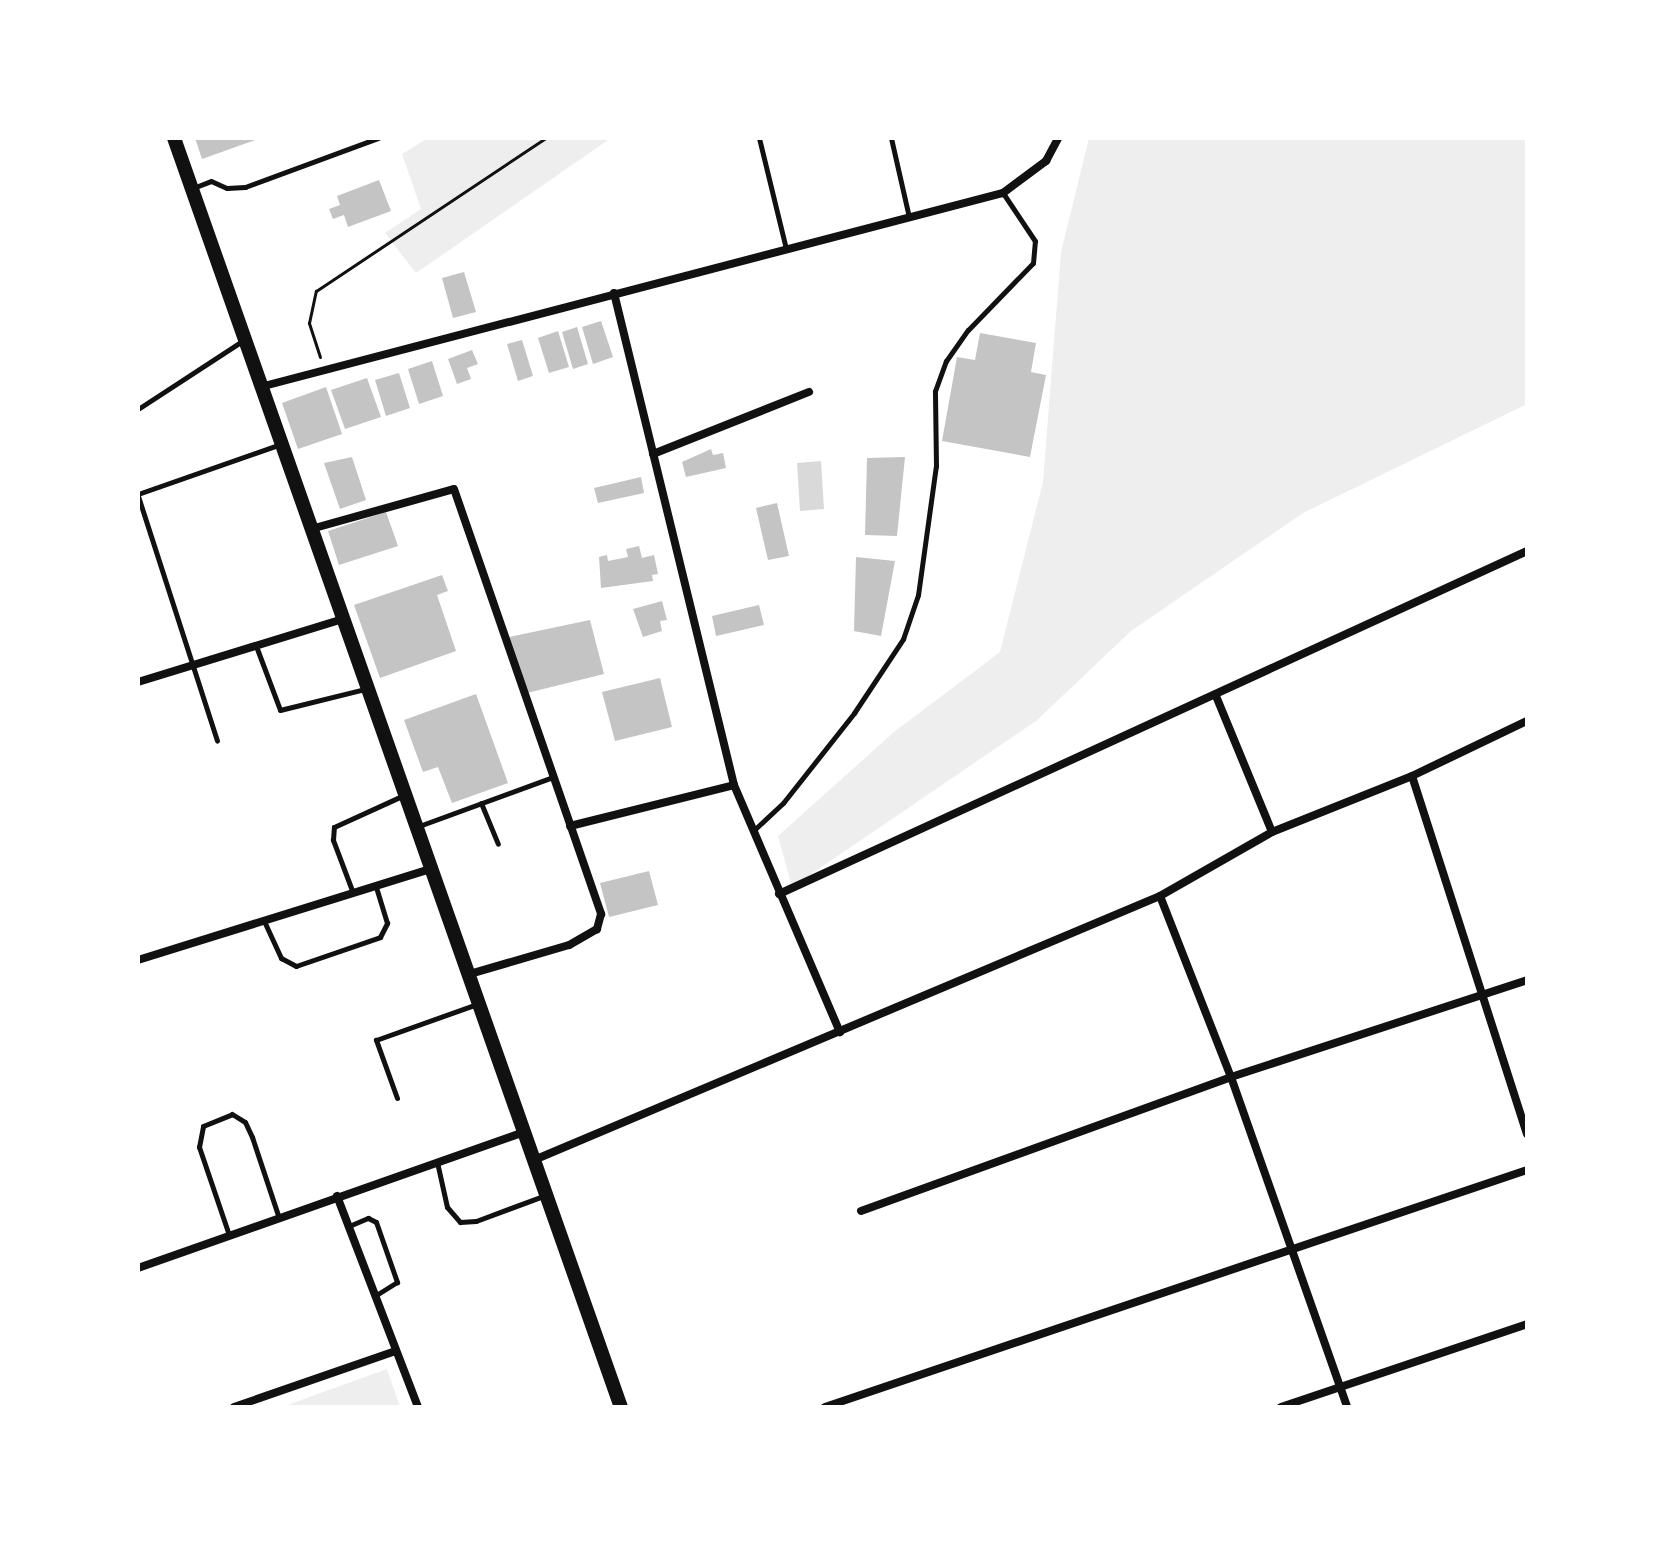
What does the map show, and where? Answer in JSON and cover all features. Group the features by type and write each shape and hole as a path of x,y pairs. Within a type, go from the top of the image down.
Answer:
{"street":[{"path":"174,138 264,386 340,620 435,868 478,1003 621,1407"},
{"path":"264,386 325,373 614,293 1003,193 1046,161 1058,138"},
{"path":"614,293 734,785 840,1032"},
{"path":"653,454 809,392"},
{"path":"311,529 454,489 601,914 597,929 569,945 470,974"},
{"path":"779,894 1527,551"},
{"path":"138,682 340,620"},
{"path":"1216,696 1272,832"},
{"path":"534,1160 1160,896 1272,832 1412,776 1527,721"},
{"path":"1412,776 1527,1134"},
{"path":"570,826 734,785"},
{"path":"138,960 435,868"},
{"path":"1160,896 1231,1077 1347,1407"},
{"path":"861,1211 1231,1077 1527,980"},
{"path":"138,1268 524,1132"},
{"path":"825,1407 1527,1170"},
{"path":"337,1196 418,1407"},
{"path":"1281,1407 1527,1324"},
{"path":"234,1407 396,1351"}],"lane":[{"path":"192,188 211,181 227,188 245,187 378,138"},
{"path":"759,138 786,249"},
{"path":"891,138 909,217"},
{"path":"753,831 783,803 854,713 903,639 918,595 936,466 935,391 946,361 968,330 1033,263 1035,241 1003,193"},
{"path":"138,409 246,338"},
{"path":"217,741 190,666 138,495 283,443"},
{"path":"256,646 280,710 366,689"},
{"path":"419,826 553,777"},
{"path":"353,893 334,827 407,794"},
{"path":"481,803 498,844"},
{"path":"264,921 281,958 296,966 380,937 387,923 376,886"},
{"path":"397,1098 376,1040 478,1003"},
{"path":"229,1235 199,1147 203,1126 232,1114 245,1122 252,1137 279,1218"},
{"path":"437,1162 447,1207 460,1222 476,1221 547,1195"},
{"path":"349,1226 368,1218 376,1222 397,1282 375,1295"}],"path":[{"path":"325,373 309,323 316,291 545,138"}],"shaded area":[{"path":"428,138 611,138 416,273 385,233 421,209 402,154"},
{"path":"1089,138 1527,138 1527,404 1303,513 1131,631 1036,721 792,887 778,836 894,732 1000,652 1043,482 1061,252"},
{"path":"821,461 824,509 800,511 797,463"},
{"path":"387,1369 400,1407 282,1407"}],"building":[{"path":"195,138 261,138 202,159"},
{"path":"379,180 391,211 348,227 344,215 333,219 329,209 340,205 337,196"},
{"path":"464,272 476,312 453,318 442,278"},
{"path":"601,321 613,357 593,364 582,327"},
{"path":"577,327 588,364 573,369 562,332"},
{"path":"558,331 569,367 549,373 538,338"},
{"path":"980,333 1036,343 1031,372 1046,375 1030,457 942,441 957,357 975,360"},
{"path":"522,340 533,376 518,381 507,344"},
{"path":"472,350 478,364 467,368 471,379 457,384 448,359"},
{"path":"432,361 443,396 419,404 408,369"},
{"path":"399,373 410,408 386,416 375,380"},
{"path":"367,378 381,417 345,429 331,390"},
{"path":"326,387 342,434 298,449 282,403"},
{"path":"711,449 713,455 723,453 726,468 686,477 682,462"},
{"path":"352,457 366,500 340,509 324,463"},
{"path":"905,457 897,536 865,535 867,458"},
{"path":"641,477 644,493 598,503 594,488"},
{"path":"777,503 789,556 768,560 756,508"},
{"path":"386,512 398,546 339,565 328,531"},
{"path":"639,546 642,558 654,555 658,574 652,575 653,581 601,588 599,557 607,555 608,561 628,557 626,549"},
{"path":"856,557 895,561 881,636 854,631"},
{"path":"442,575 448,591 437,595 456,651 380,678 354,605"},
{"path":"662,601 667,620 660,621 662,631 643,637 633,609"},
{"path":"759,605 764,625 716,636 712,616"},
{"path":"590,620 604,674 527,693 509,637"},
{"path":"660,678 672,727 615,741 602,692"},
{"path":"476,694 508,783 452,803 438,767 423,772 404,720"},
{"path":"649,871 658,905 609,917 600,883"}]}
